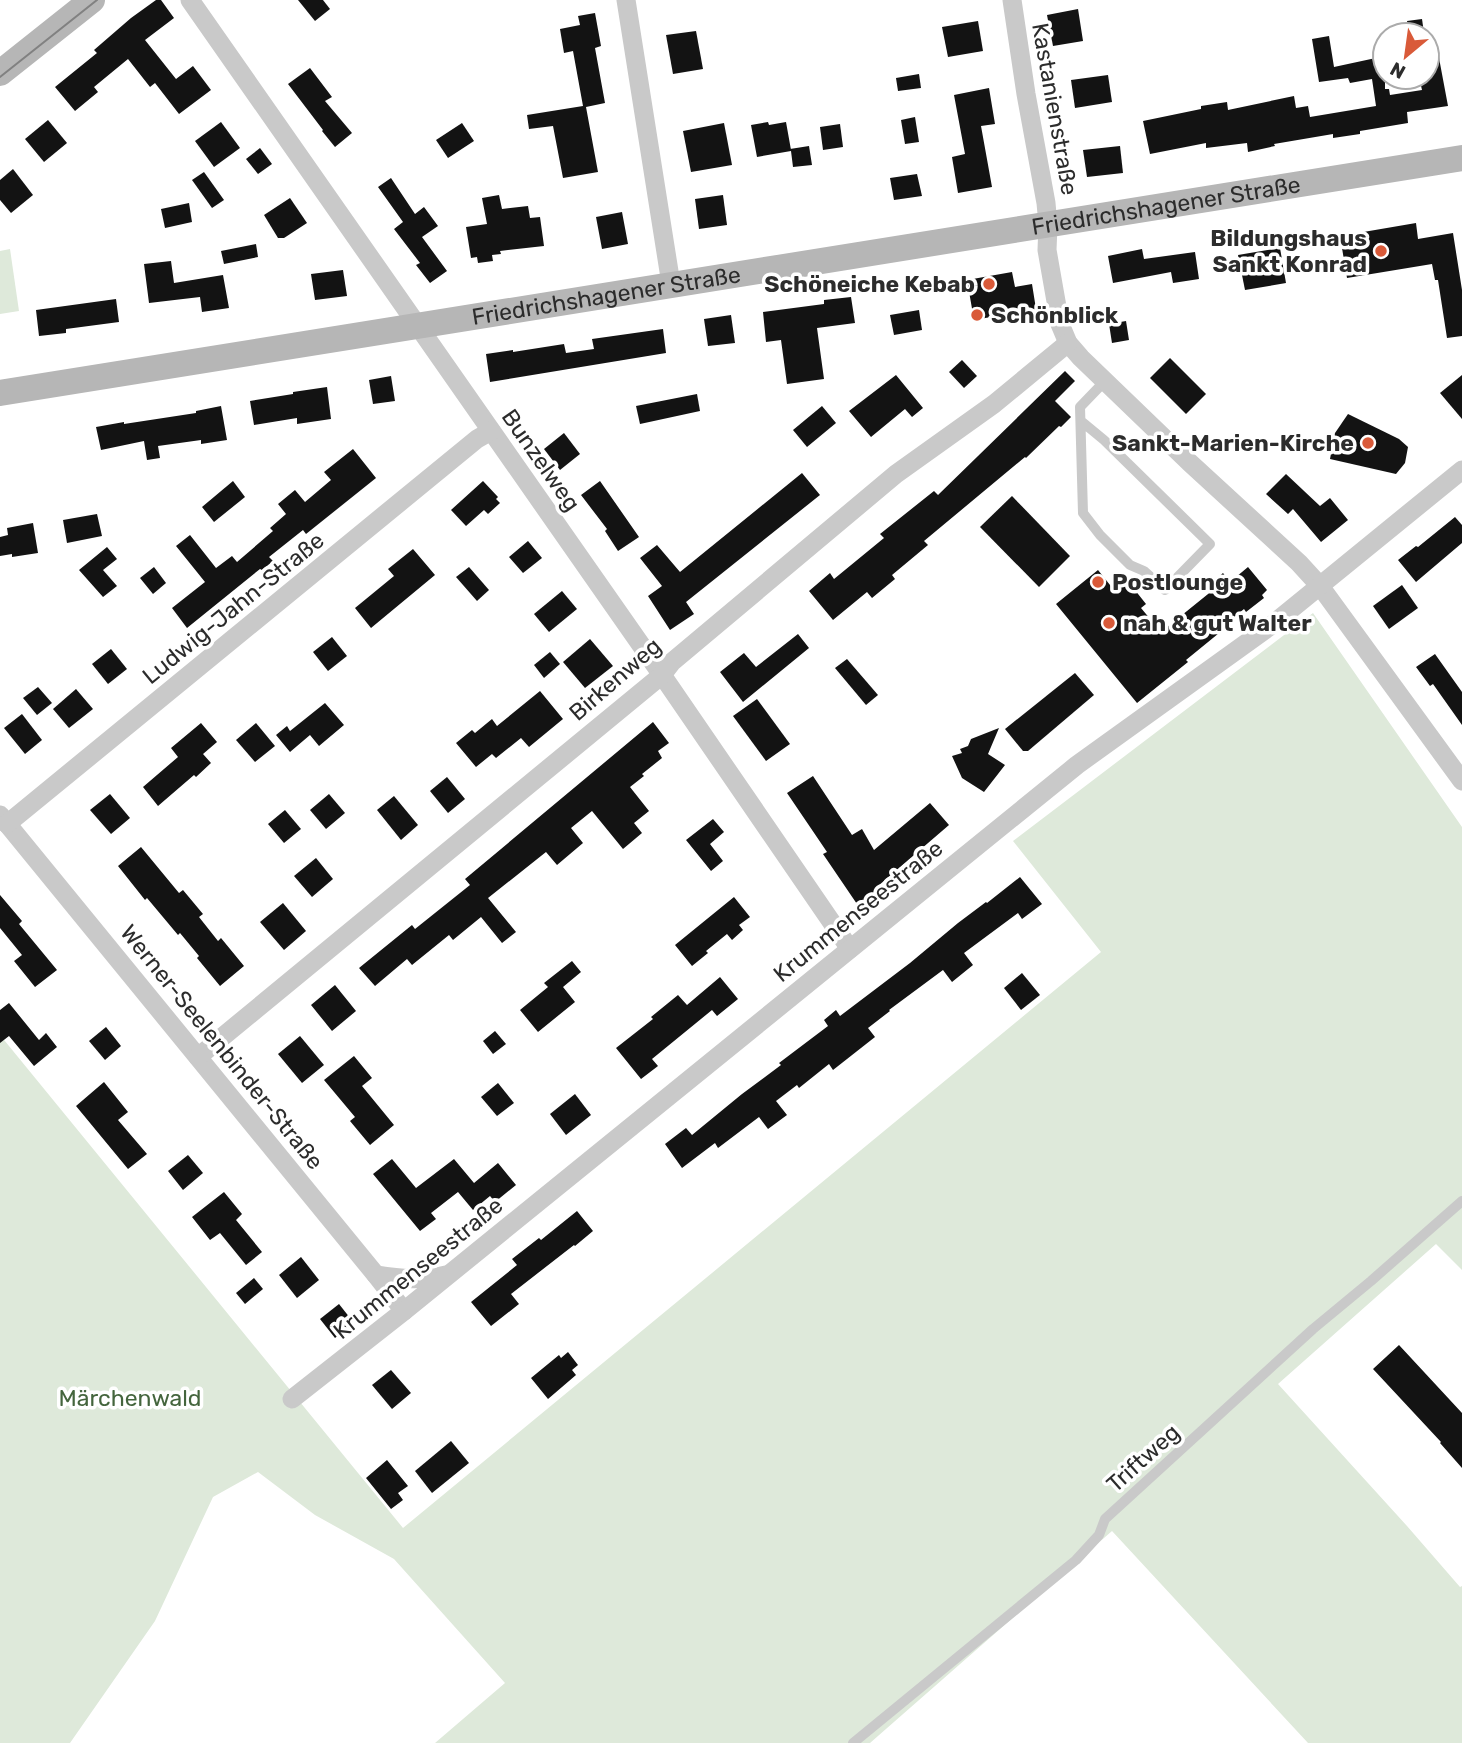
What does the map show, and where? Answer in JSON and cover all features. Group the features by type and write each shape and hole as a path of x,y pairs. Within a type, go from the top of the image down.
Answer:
{"main road":[{"path":"0,73 92,0"},
{"name":"Friedrichshagener Straße","path":"0,393 1462,158"}],"street":[{"name":"Bunzelweg","path":"190,0 662,675 850,949"},
{"path":"626,0 671,284"},
{"name":"Kastanienstraße","path":"1012,0 1048,225 1047,250 1060,324 1068,343"},
{"path":"1068,343 1320,586 1462,781"},
{"name":"Birkenweg","path":"198,1057 662,675 672,662 896,474 994,404 1068,343"},
{"name":"Ludwig-Jahn-Straße","path":"4,820 477,439 491,432"},
{"name":"Krummenseestraße","path":"292,1399 1077,765 1273,624 1462,470"},
{"name":"Werner-Seelenbinder-Straße","path":"4,820 404,1311"},
{"path":"376,1275 417,1279 451,1273"}],"lane":[{"path":"1081,421 1104,440 1210,544 1165,590 1144,571 1130,565 1100,535 1083,513 1080,407 1105,381"},
{"name":"Triftweg","path":"853,1743 1076,1560 1098,1535 1105,1518 1313,1329 1462,1201"}],"green space":[{"path":"10,249 19,311 0,314 0,251"},
{"name":"Märchenwald","path":"1313,613 1462,827 1462,1270 1436,1244 1278,1384 1460,1587 1462,1586 1462,1743 1308,1743 1112,1531 870,1743 435,1743 505,1683 394,1559 315,1515 258,1472 213,1497 155,1621 70,1743 0,1743 0,1035 403,1528 1101,952 1013,841"}],"building":[{"path":"156,0 161,0 174,18 145,40 176,79 193,66 211,90 179,114 155,83 150,87 128,59 94,87 98,92 75,111 55,87 97,53 94,50 131,18"},
{"path":"298,0 323,0 330,9 315,21"},
{"path":"1078,9 1083,41 1053,46 1047,15"},
{"path":"595,13 601,46 595,48 605,103 586,107 598,172 563,178 553,126 529,129 527,115 583,106 573,51 564,53 560,29 580,25 578,16"},
{"path":"978,21 983,51 948,57 942,27"},
{"path":"696,31 703,69 673,74 666,35"},
{"path":"1329,36 1334,67 1371,59 1371,79 1350,83 1348,78 1319,82 1312,39"},
{"path":"310,68 332,97 325,101 352,133 335,147 288,84"},
{"path":"1441,69 1448,106 1407,112 1408,123 1360,131 1360,134 1333,138 1333,134 1274,144 1275,146 1248,152 1247,143 1206,148 1206,143 1150,154 1143,121 1201,109 1201,106 1227,102 1228,110 1294,96 1296,108 1308,106 1310,117 1376,106 1374,91 1389,91 1390,95 1441,91"},
{"path":"919,74 921,88 898,91 896,78"},
{"path":"1108,75 1112,102 1075,108 1071,80"},
{"path":"989,88 995,124 981,126 992,187 958,193 952,157 965,154 954,95"},
{"path":"915,117 919,142 905,144 901,120"},
{"path":"48,120 67,143 44,162 25,139"},
{"path":"221,122 240,148 214,167 195,141"},
{"path":"768,122 769,125 786,122 791,149 809,146 812,165 793,167 791,151 757,157 751,125"},
{"path":"462,123 474,141 448,158 436,140"},
{"path":"724,123 732,165 691,172 683,131"},
{"path":"840,124 843,147 823,150 820,127"},
{"path":"1120,146 1123,173 1087,177 1083,150"},
{"path":"260,148 272,164 258,174 246,159"},
{"path":"13,169 33,195 11,213 0,200 0,180"},
{"path":"204,172 224,200 212,208 192,180"},
{"path":"917,174 922,196 894,200 890,178"},
{"path":"391,178 415,214 424,207 438,226 422,237 447,271 430,283 416,265 420,263 394,229 403,222 378,187"},
{"path":"499,195 502,209 528,206 530,218 540,217 544,246 500,251 501,254 492,255 493,261 478,263 477,257 471,258 466,227 487,224 482,198"},
{"path":"723,195 727,225 699,229 695,199"},
{"path":"290,198 307,223 284,238 278,238 264,215"},
{"path":"189,203 192,222 165,228 161,209"},
{"path":"622,212 628,244 602,249 596,217"},
{"path":"1416,223 1418,239 1453,233 1462,290 1462,336 1447,338 1438,280 1435,280 1432,264 1347,278 1340,236"},
{"path":"256,244 258,257 224,264 221,251"},
{"path":"1280,248 1286,283 1245,290 1238,255"},
{"path":"1142,249 1144,259 1195,252 1199,279 1173,283 1171,272 1113,283 1108,256"},
{"path":"171,261 174,283 223,275 229,308 202,312 200,297 149,303 144,264"},
{"path":"343,270 347,296 315,300 311,274"},
{"path":"1012,272 1015,287 1032,284 1036,309 974,320 967,280"},
{"path":"851,297 855,323 817,328 824,379 787,384 781,340 766,342 763,312 824,304 824,300"},
{"path":"116,299 119,322 66,329 66,333 39,336 36,310"},
{"path":"919,310 922,330 894,335 890,315"},
{"path":"731,315 735,343 708,346 704,319"},
{"path":"1126,321 1129,340 1112,343 1109,324"},
{"path":"663,329 666,353 490,382 486,354 564,344 566,353 594,349 592,339"},
{"path":"1170,358 1206,394 1186,414 1150,378"},
{"path":"962,360 977,376 964,388 949,372"},
{"path":"1065,371 1075,381 1055,401 1071,417 1026,458 924,541 928,545 892,575 895,579 872,598 867,592 833,620 809,591 830,573 834,579 884,538 880,534 934,491 938,495"},
{"path":"896,375 923,408 912,417 905,409 871,437 849,411"},
{"path":"1462,375 1462,419 1440,393"},
{"path":"391,376 395,401 373,404 369,380"},
{"path":"327,387 331,419 297,424 297,418 254,425 250,401"},
{"path":"697,394 700,411 640,424 636,406"},
{"path":"221,406 227,440 201,444 201,440 158,446 160,458 147,460 144,441 101,450 96,427 196,413"},
{"path":"822,406 836,423 807,447 793,430"},
{"name":"Sankt-Marien-Kirche","path":"1348,414 1399,439 1408,447 1405,463 1396,474 1330,459 1335,433"},
{"path":"564,433 580,454 560,470 544,449"},
{"path":"353,449 376,478 306,534 303,530 269,557 273,561 187,628 172,608 205,582 176,546 190,535 216,568 232,556 237,562 273,531 270,528 286,514 278,504 295,490 305,502 331,480 324,472"},
{"path":"802,473 820,495 686,602 694,614 670,630 648,596 662,586 640,558 657,545 680,572"},
{"path":"1286,474 1320,506 1330,498 1348,520 1321,542 1293,509 1288,514 1266,494"},
{"path":"233,481 245,497 214,522 202,507"},
{"path":"483,481 500,503 488,514 484,510 466,526 451,510"},
{"path":"600,481 639,537 618,551 605,531 607,529 581,495"},
{"path":"1012,496 1070,556 1039,587 980,527"},
{"path":"97,514 102,536 67,543 63,520"},
{"path":"1455,517 1462,525 1462,543 1416,582 1398,560"},
{"path":"33,523 38,553 0,556 0,537 8,535 7,528"},
{"path":"528,541 542,558 523,573 509,557"},
{"path":"107,547 117,559 103,570 117,586 103,597 79,570"},
{"path":"413,549 435,575 371,628 355,608 394,576 388,569"},
{"path":"154,567 166,583 153,594 140,578"},
{"path":"469,567 489,590 477,601 456,577"},
{"path":"1248,567 1267,590 1262,595 1264,598 1246,612 1244,609 1222,627 1224,629 1186,660 1188,662 1137,703 1056,604 1098,570 1114,590 1127,580 1146,604 1141,608 1161,632 1213,590 1209,585 1223,573 1230,582"},
{"path":"1402,585 1418,608 1389,629 1373,606"},
{"path":"562,591 577,609 549,632 534,614"},
{"path":"798,634 809,648 743,702 720,672 744,653 756,667"},
{"path":"332,637 347,656 328,671 313,652"},
{"path":"590,639 613,666 585,688 563,662"},
{"path":"111,649 127,669 108,684 92,664"},
{"path":"550,652 560,664 544,678 534,665"},
{"path":"1435,654 1462,692 1462,725 1433,684 1430,686 1416,667"},
{"path":"847,659 878,695 866,705 835,668"},
{"path":"1075,673 1094,695 1028,751 1023,751 1005,729"},
{"path":"38,687 52,703 37,715 23,698"},
{"path":"76,689 93,709 69,728 53,709"},
{"path":"540,691 563,719 529,747 521,738 496,758 492,754 476,767 456,743 472,730 475,733 492,719 497,726"},
{"path":"757,699 790,744 766,761 733,716"},
{"path":"325,703 344,725 319,746 310,735 290,752 276,735 287,726 290,731"},
{"path":"22,714 42,740 25,754 4,728"},
{"path":"653,722 669,743 658,751 662,758 630,787 649,811 634,823 642,833 623,849 592,811 571,828 583,843 557,865 546,852 488,898 516,932 502,943 481,917 453,940 449,935 412,965 407,959 375,986 359,968 412,925 415,929 470,885 465,879"},
{"path":"201,723 217,742 203,754 211,763 158,806 143,787 178,757 171,748"},
{"path":"256,723 275,746 255,762 236,740"},
{"path":"999,728 988,754 1005,765 984,792 962,778 952,756 962,753 960,749 968,746 971,739"},
{"path":"813,776 852,835 862,829 874,850 930,803 949,825 878,886 882,892 859,907 823,854 827,852 787,793"},
{"path":"447,777 465,799 448,813 430,791"},
{"path":"110,794 130,818 111,834 90,810"},
{"path":"329,794 345,813 326,829 310,810"},
{"path":"394,796 418,825 401,840 377,810"},
{"path":"285,810 301,829 284,843 268,824"},
{"path":"713,819 724,832 710,844 723,861 711,871 686,840"},
{"path":"141,847 179,893 183,890 203,914 199,917 218,941 221,938 244,966 220,986 180,933 178,935 147,898 145,900 118,866"},
{"path":"316,858 333,879 312,897 294,876"},
{"path":"1020,877 1042,904 1022,919 1018,913 964,953 973,965 952,982 943,970 889,1010 868,1028 875,1037 833,1070 829,1064 799,1088 797,1085 776,1101 787,1115 768,1129 759,1117 718,1148 715,1143 682,1168 665,1144 686,1128 692,1135 828,1026 824,1020 836,1010 840,1016"},
{"path":"0,895 22,921 19,924 57,970 35,987 14,961 22,955 0,928"},
{"path":"734,897 750,917 739,925 743,930 732,940 727,934 692,966 675,945"},
{"path":"283,903 306,931 284,950 260,922"},
{"path":"572,961 581,972 563,987 575,1002 538,1032 520,1010 548,987 544,983"},
{"path":"1022,973 1040,995 1021,1010 1004,988"},
{"path":"720,977 738,999 717,1016 712,1010 652,1059 658,1066 641,1079 616,1048 678,995 687,1005"},
{"path":"335,985 356,1011 332,1031 311,1005"},
{"path":"9,1003 39,1040 46,1033 57,1047 34,1066 9,1036 0,1043 0,1010"},
{"path":"106,1027 121,1046 105,1060 89,1041"},
{"path":"495,1031 506,1044 493,1054 483,1041"},
{"path":"300,1036 324,1065 302,1083 278,1054"},
{"path":"354,1056 372,1078 362,1086 394,1125 370,1145 350,1121 355,1117 324,1080"},
{"path":"104,1082 128,1112 118,1120 147,1154 128,1169 76,1106"},
{"path":"498,1083 514,1103 497,1116 481,1097"},
{"path":"575,1094 591,1115 566,1135 550,1114"},
{"path":"188,1155 203,1173 183,1190 168,1171"},
{"path":"392,1159 416,1188 454,1159 474,1183 498,1163 516,1185 495,1202 490,1196 473,1210 458,1192 431,1213 436,1219 420,1231 373,1174"},
{"path":"224,1192 242,1214 236,1220 262,1252 246,1265 220,1233 210,1240 192,1217"},
{"path":"577,1211 593,1231 511,1294 519,1304 491,1326 471,1302 517,1265 512,1259"},
{"path":"301,1257 319,1280 297,1298 279,1275"},
{"path":"254,1278 263,1289 245,1304 236,1293"},
{"path":"339,1304 354,1323 335,1338 320,1319"},
{"path":"1399,1345 1462,1413 1462,1468 1373,1369"},
{"path":"568,1352 578,1365 572,1370 576,1375 548,1399 531,1378 559,1355 561,1358"},
{"path":"391,1370 411,1393 392,1409 372,1385"},
{"path":"451,1441 469,1463 432,1493 415,1471"},
{"path":"387,1460 408,1486 398,1493 403,1500 391,1509 366,1478"}],"tram line":[{"path":"0,77 97,0"}],"place":[{"name":"Bildungshaus Sankt Konrad","path":"1381,251"},
{"name":"Schöneiche Kebab","path":"989,284"},
{"name":"Schönblick","path":"977,315"},
{"name":"Sankt-Marien-Kirche","path":"1368,443"},
{"name":"Postlounge","path":"1098,582"},
{"name":"nah & gut Walter","path":"1109,623"}]}
